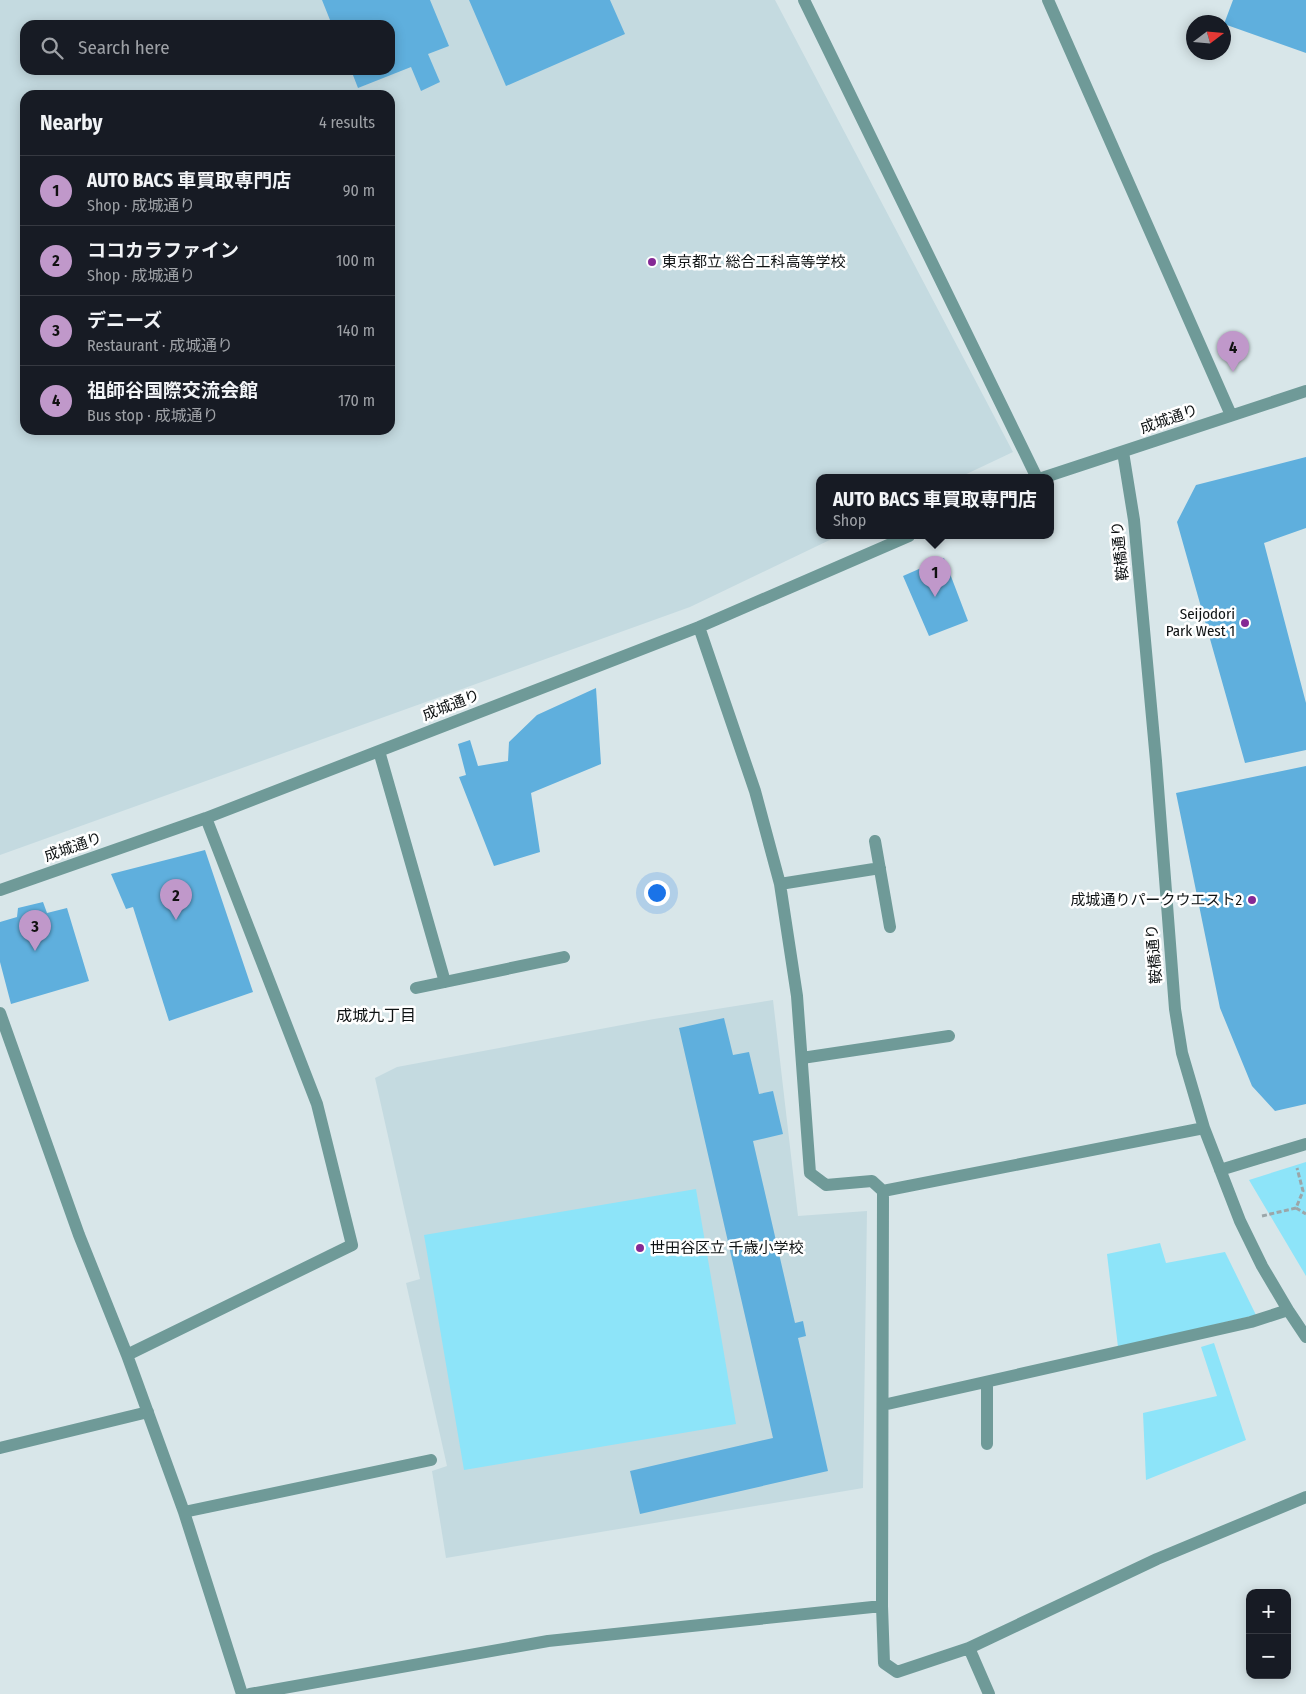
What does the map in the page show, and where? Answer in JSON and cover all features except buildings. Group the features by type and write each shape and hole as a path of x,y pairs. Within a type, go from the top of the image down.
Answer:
{"street":[{"path":"804,0 1035,474"},
{"path":"1048,0 1231,415"},
{"name":"成城通り","path":"1054,474 1306,390"},
{"name":"鞍橋通り","path":"1123,452 1134,520 1154,732 1175,1009 1182,1053 1204,1128 1240,1222 1262,1266 1306,1337"},
{"name":"成城通り","path":"0,890 206,818 699,627 902,539"},
{"path":"699,627 755,791 780,884 797,996 810,1173 826,1185 872,1181 883,1191 882,1606 884,1663 898,1672 969,1648 1157,1560 1306,1497"},
{"path":"379,751 445,982"},
{"path":"127,1355 352,1245 318,1104 206,818"},
{"path":"875,841 890,927"},
{"path":"780,884 880,868"},
{"path":"416,988 564,958"},
{"path":"0,1013 79,1235 127,1355 184,1512 242,1694"},
{"path":"802,1058 949,1036"},
{"path":"883,1191 1204,1128"},
{"path":"1220,1170 1306,1144"},
{"path":"883,1406 1251,1322 1288,1310"},
{"path":"987,1444 988,1382"},
{"path":"0,1448 148,1412"},
{"path":"184,1512 431,1460"},
{"path":"250,1694 548,1642 882,1606"},
{"path":"969,1648 989,1694"}],"path":[{"path":"1292,1148 1304,1192 1296,1208"},
{"path":"1240,1222 1296,1208 1306,1214"}],"shaded area":[{"name":"東京都立 総合工科高等学校","path":"0,0 775,0 1013,452 966,474 816,474 816,539 832,539 690,607 0,855"},
{"name":"世田谷区立 千歳小学校","path":"773,1000 798,1216 867,1211 863,1488 446,1558 432,1471 447,1466 406,1283 420,1279 375,1078 397,1067 654,1019"},
{"path":"1306,1162 1306,1276 1249,1180"},
{"path":"696,1189 736,1424 464,1470 424,1235"},
{"path":"1160,1243 1166,1263 1225,1252 1256,1315 1118,1347 1107,1254"},
{"path":"1214,1343 1246,1440 1146,1480 1143,1413 1217,1396 1201,1347"}],"place":[{"name":"東京都立 総合工科高等学校","path":"652,262"},
{"name":"祖師谷国際交流会館","path":"1233,372"},
{"name":"AUTO BACS 車買取専門店","path":"935,597"},
{"name":"Seijodori Park West 1","path":"1245,623"},
{"name":"成城通りパークウエスト2","path":"1252,900"},
{"name":"ココカラファイン","path":"176,920"},
{"name":"デニーズ","path":"35,951"},
{"name":"世田谷区立 千歳小学校","path":"640,1248"}],"district":[{"name":"成城九丁目","path":"376,1015"}]}
